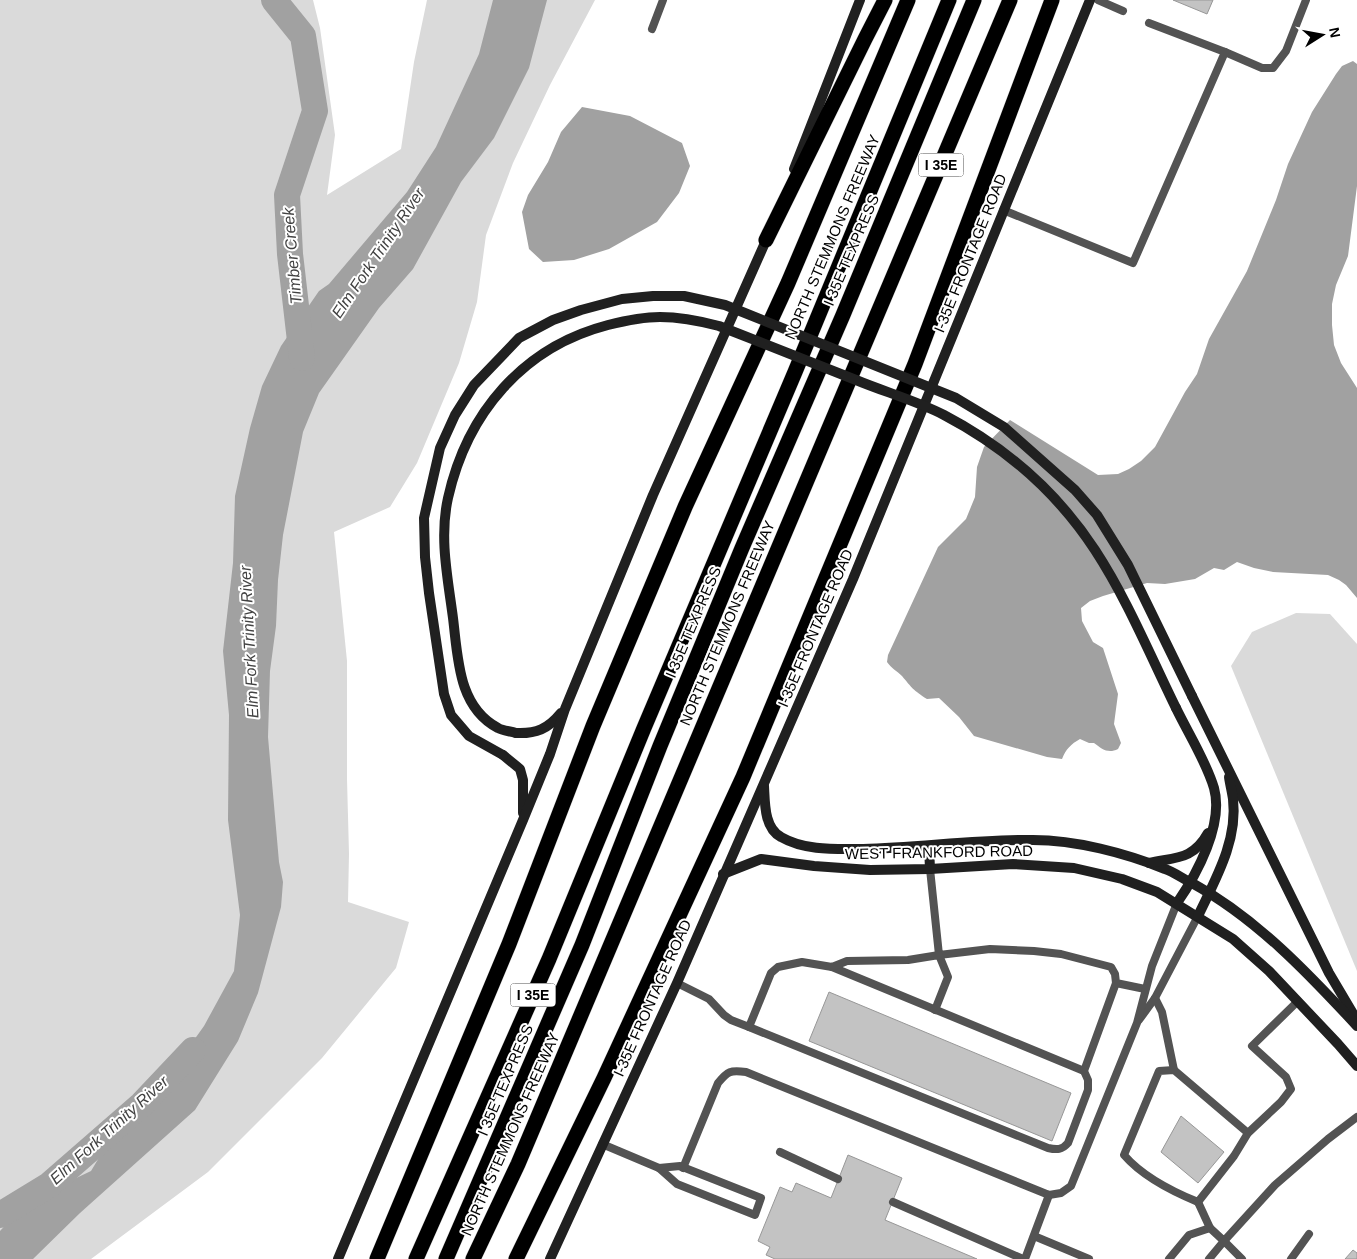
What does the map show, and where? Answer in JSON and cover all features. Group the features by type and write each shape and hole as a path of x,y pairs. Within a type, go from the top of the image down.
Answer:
{"highway":[{"path":"766,240 885,0"},
{"path":"377,1259 509,944 593,726 685,507 788,283 908,0"},
{"name":"NORTH STEMMONS FREEWAY","path":"416,1259 549,959 949,0"},
{"name":"I 35E TEXPRESS","path":"446,1259 585,936 660,746 742,548 843,315 974,0"},
{"name":"NORTH STEMMONS FREEWAY","path":"473,1259 518,1164 1010,0"},
{"path":"516,1259 608,1069 743,777 918,355 1052,0"}],"main road":[{"path":"338,1259 523,820 550,754 565,709 653,495 766,240 860,0"},
{"name":"I-35E FRONTAGE ROAD","path":"550,1259 764,785 853,579 1090,0"},
{"path":"523,820 524,780 520,769 503,755 470,736 451,715 444,694 429,593 425,556 424,518 440,448 455,416 474,386 519,338 553,320 622,299 653,296 684,296 725,305 956,398 1004,427 1075,490 1097,515 1128,565 1329,973 1357,1020"},
{"path":"565,709 546,728 526,734 499,729 485,719 471,703 461,680 445,559 444,531 448,499 457,467 468,440 501,389 526,366 558,344 590,330 624,321 658,316 688,318 728,329 942,414 979,435 1007,454 1040,483 1066,511 1095,550 1124,601 1214,789 1216,815 1208,846 1191,883 1178,903"},
{"path":"1198,916 1226,854 1231,831 1233,801 1226,762"},
{"name":"WEST FRANKFORD ROAD","path":"764,785 767,820 779,837 826,849 1034,840 1080,844 1166,869 1209,892 1266,935 1317,982 1357,1026"},
{"path":"1148,863 1191,854 1203,842 1215,821"},
{"path":"929,846 930,869"},
{"name":"WEST FRANKFORD ROAD","path":"724,874 761,859 814,866 870,870 930,869 1013,864 1074,868 1122,879 1157,892 1178,903 1232,939 1270,971 1357,1066"}],"lane":[{"path":"652,29 663,0"},
{"path":"1098,0 1122,11"},
{"path":"1149,23 1262,68 1273,68 1286,51 1306,0"},
{"path":"1003,210 1134,262 1225,52"},
{"path":"930,869 939,956 948,977 935,1010"},
{"path":"683,1168 718,1083 727,1072 736,1070 746,1072 1049,1195 1061,1193 1071,1186 1136,1023 1152,966 1178,903"},
{"path":"1136,1023 1155,998 1198,916"},
{"path":"832,967 847,961 908,960 990,949 1061,954 1111,968 1115,974 1116,983 1084,1071"},
{"path":"676,982 702,994 724,1015 749,1027 1055,1150 1064,1148 1068,1142 1088,1090 1088,1080 1084,1071 832,967 802,962 778,967 772,973 749,1027"},
{"path":"1116,983 1145,989"},
{"path":"1155,998 1162,1012 1174,1070 1248,1133"},
{"path":"1198,1202 1234,1156 1248,1133 1281,1102 1291,1088 1286,1077 1252,1046 1298,1001"},
{"path":"1174,1070 1159,1071 1124,1155 1143,1174 1198,1202 1210,1228 1242,1259"},
{"path":"1210,1259 1275,1185 1328,1139 1357,1117"},
{"path":"602,1144 659,1168 677,1184 754,1215 760,1198 680,1166 659,1168"},
{"path":"780,1152 838,1179"},
{"path":"893,1202 1024,1259 1049,1195"},
{"path":"1169,1259 1189,1235 1210,1228"},
{"path":"1291,1259 1309,1234"},
{"path":"1034,1236 1089,1259"}],"shaded area":[{"path":"0,0 313,0 320,28 335,135 327,195 401,149 414,62 427,0 595,0 550,85 513,163 486,235 477,302 459,363 417,463 390,507 334,532 347,661 348,902 409,922 396,968 322,1058 208,1172 91,1259 0,1259"},
{"path":"1296,613 1330,614 1357,644 1357,971 1231,666 1252,632"}],"water":[{"path":"493,0 547,0 529,68 494,138 461,182 413,269 379,308 319,393 303,432 283,535 278,580 276,626 270,671 268,737 279,862 283,882 281,907 258,993 238,1041 195,1110 80,1213 33,1259 0,1259 0,1231 13,1217 29,1194 52,1184 72,1180 91,1171 103,1151 118,1133 133,1120 164,1082 204,1026 234,971 240,915 228,820 229,715 223,651 233,563 235,496 250,428 262,386 281,346 319,291 329,284 407,192 436,147 479,54"},
{"path":"1353,61 1357,64 1357,186 1348,256 1336,285 1332,304 1332,325 1334,345 1341,363 1357,388 1357,598 1346,585 1328,575 1273,572 1237,562 1224,570 1214,568 1195,579 1165,584 1147,583 1103,596 1090,601 1081,608 1082,621 1093,642 1103,648 1118,694 1114,724 1121,743 1118,749 1108,751 1094,743 1080,739 1069,747 1062,759 1047,757 974,736 959,717 939,698 927,699 922,696 887,662 888,655 938,547 966,519 975,497 977,467 984,447 1010,420 1098,475 1118,474 1129,469 1141,461 1155,447 1197,374 1209,339 1247,271 1276,200 1288,164 1312,112 1342,66"},
{"path":"582,107 630,116 682,143 690,166 679,193 657,222 609,249 574,260 543,262 529,249 522,212 528,195 548,162 561,132"}],"building":[{"path":"1173,0 1213,0 1207,14"},
{"path":"829,992 1071,1093 1052,1141 809,1041"},
{"path":"1181,1116 1224,1152 1198,1183 1161,1152"},
{"path":"848,1155 902,1178 885,1220 977,1259 775,1259 766,1255 770,1247 758,1241 780,1187 792,1192 796,1183 831,1198"},
{"path":"1353,1250 1357,1253 1357,1259 1345,1259"}],"waterway":[{"name":"Timber Creek","path":"274,0 303,36 315,111 287,195 290,254 302,358"},
{"name":"Elm Fork Trinity River","path":"0,1215 49,1185 142,1104 193,1050"}]}
